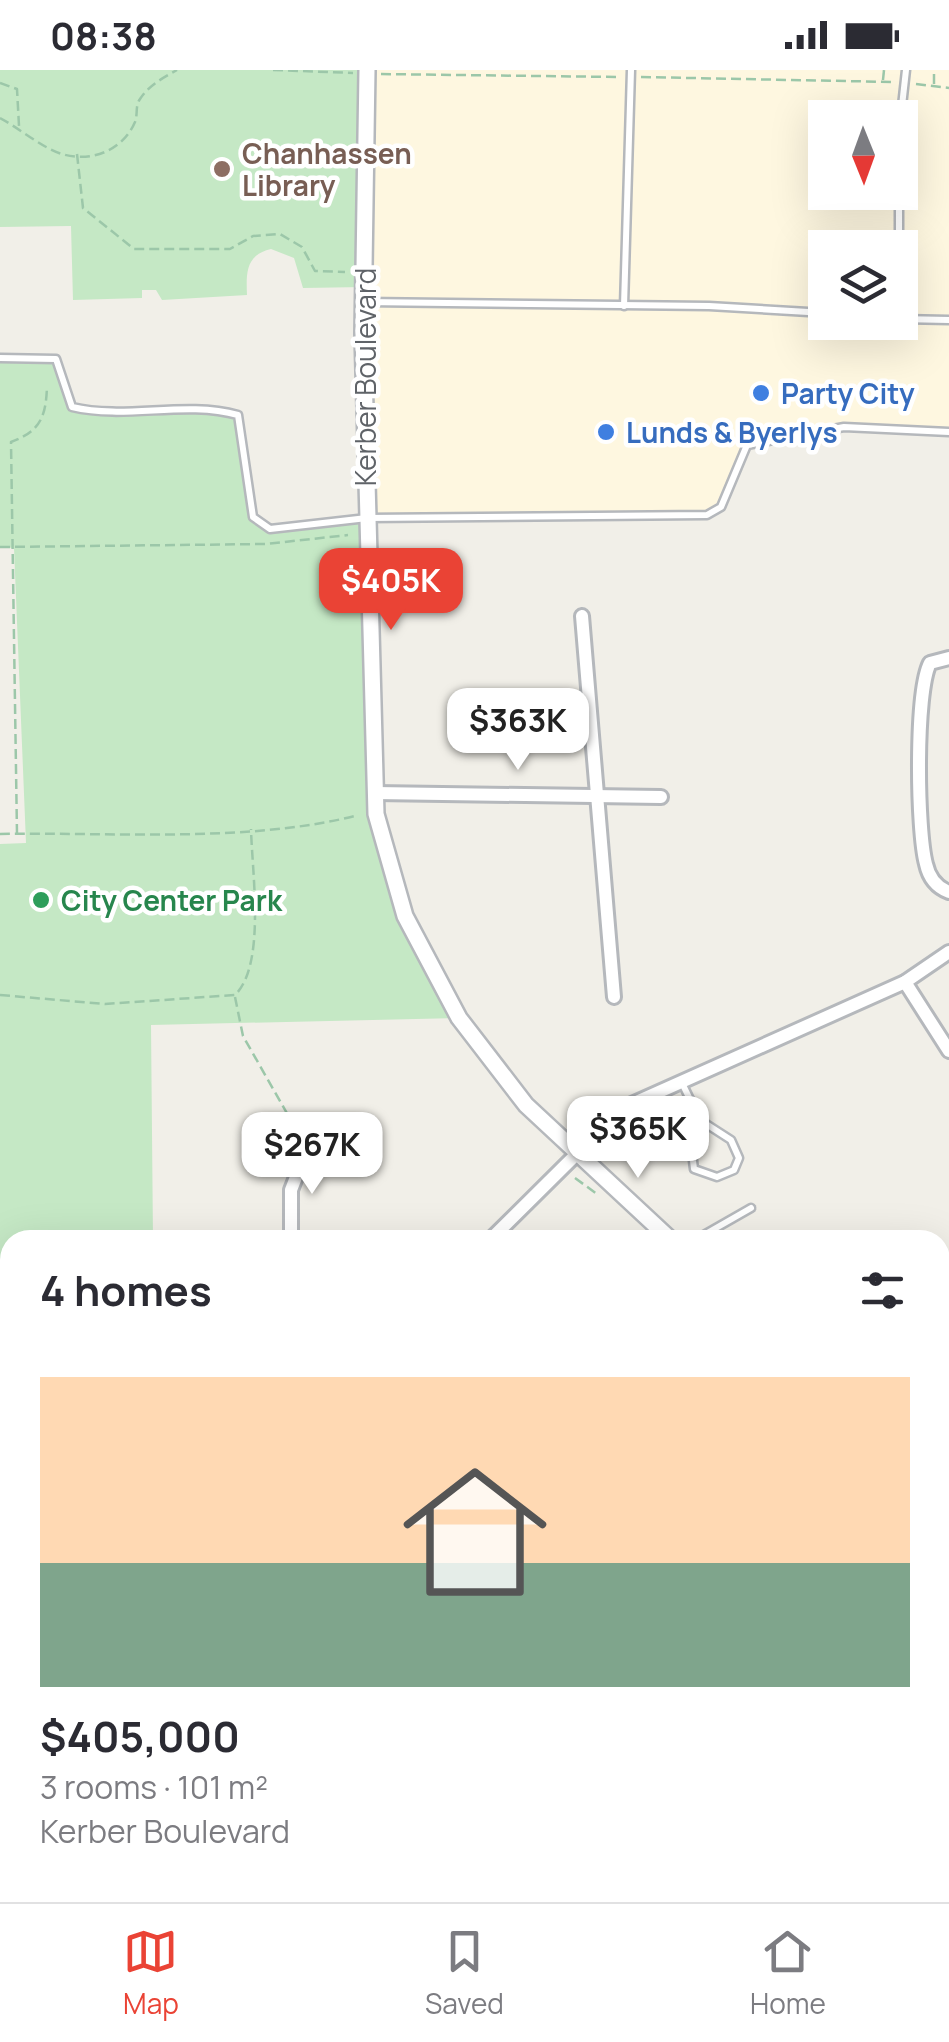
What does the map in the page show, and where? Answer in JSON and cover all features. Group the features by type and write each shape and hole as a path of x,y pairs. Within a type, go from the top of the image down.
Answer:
{"street":[{"name":"Kerber Boulevard","path":"368,72 366,518 376,814 406,916 460,1018 526,1105 660,1230"},
{"path":"582,616 614,997"},
{"path":"949,658 930,663 922,678 920,764 924,861 932,882 949,892"},
{"path":"375,793 661,796"},
{"path":"500,1230 623,1108 905,982 949,952"},
{"path":"905,982 949,1051"},
{"path":"291,1230 291,1190 307,1149"}],"lane":[{"path":"902,100 906,70"},
{"path":"624,306 630,74"},
{"path":"364,302 808,312"},
{"path":"918,319 949,320"},
{"path":"0,358 56,359 72,407 94,412 191,409 238,415 253,516 270,530 366,518 708,515 721,508 746,445 844,427 949,432"},
{"path":"681,1082 700,1120 731,1140 738,1158 734,1170 716,1177 694,1170 691,1144 700,1120"},
{"path":"713,1230 751,1208"}],"path":[{"path":"0,118 62,154 113,152 135,121 137,102 153,84 177,70"},
{"path":"272,70 630,74 884,81 949,88"},
{"path":"884,70 884,81"},
{"path":"934,70 934,86"},
{"path":"0,83 17,89 19,128"},
{"path":"76,154 83,208 134,249 230,249 252,236 280,234 302,247 315,271 345,272"},
{"path":"17,834 11,442 29,435 40,425 46,410 47,386"},
{"path":"0,547 266,544 348,535"},
{"path":"0,834 315,826 355,816"},
{"path":"0,995 104,1004 235,996 244,986 254,950 252,829"},
{"path":"235,996 243,1036 307,1149"},
{"path":"562,1168 600,1197"}],"shaded area":[{"path":"369,70 949,70 949,432 844,427 747,445 727,490 707,515 677,519 515,512 367,518"}],"green space":[{"path":"0,70 367,70 364,287 303,288 294,258 271,249 252,260 247,295 162,300 156,290 142,290 142,298 73,300 71,226 0,227"},
{"name":"City Center Park","path":"0,359 60,363 72,407 94,412 219,410 238,415 253,516 270,529 367,518 375,793 405,916 459,1018 151,1025 153,1230 0,1230 0,844 26,843 14,548 0,547"}],"place":[{"name":"Chanhassen Library","path":"222,169"},
{"name":"Party City","path":"761,393"},
{"name":"Lunds & Byerlys","path":"606,432"},
{"name":"City Center Park","path":"41,900"}]}
